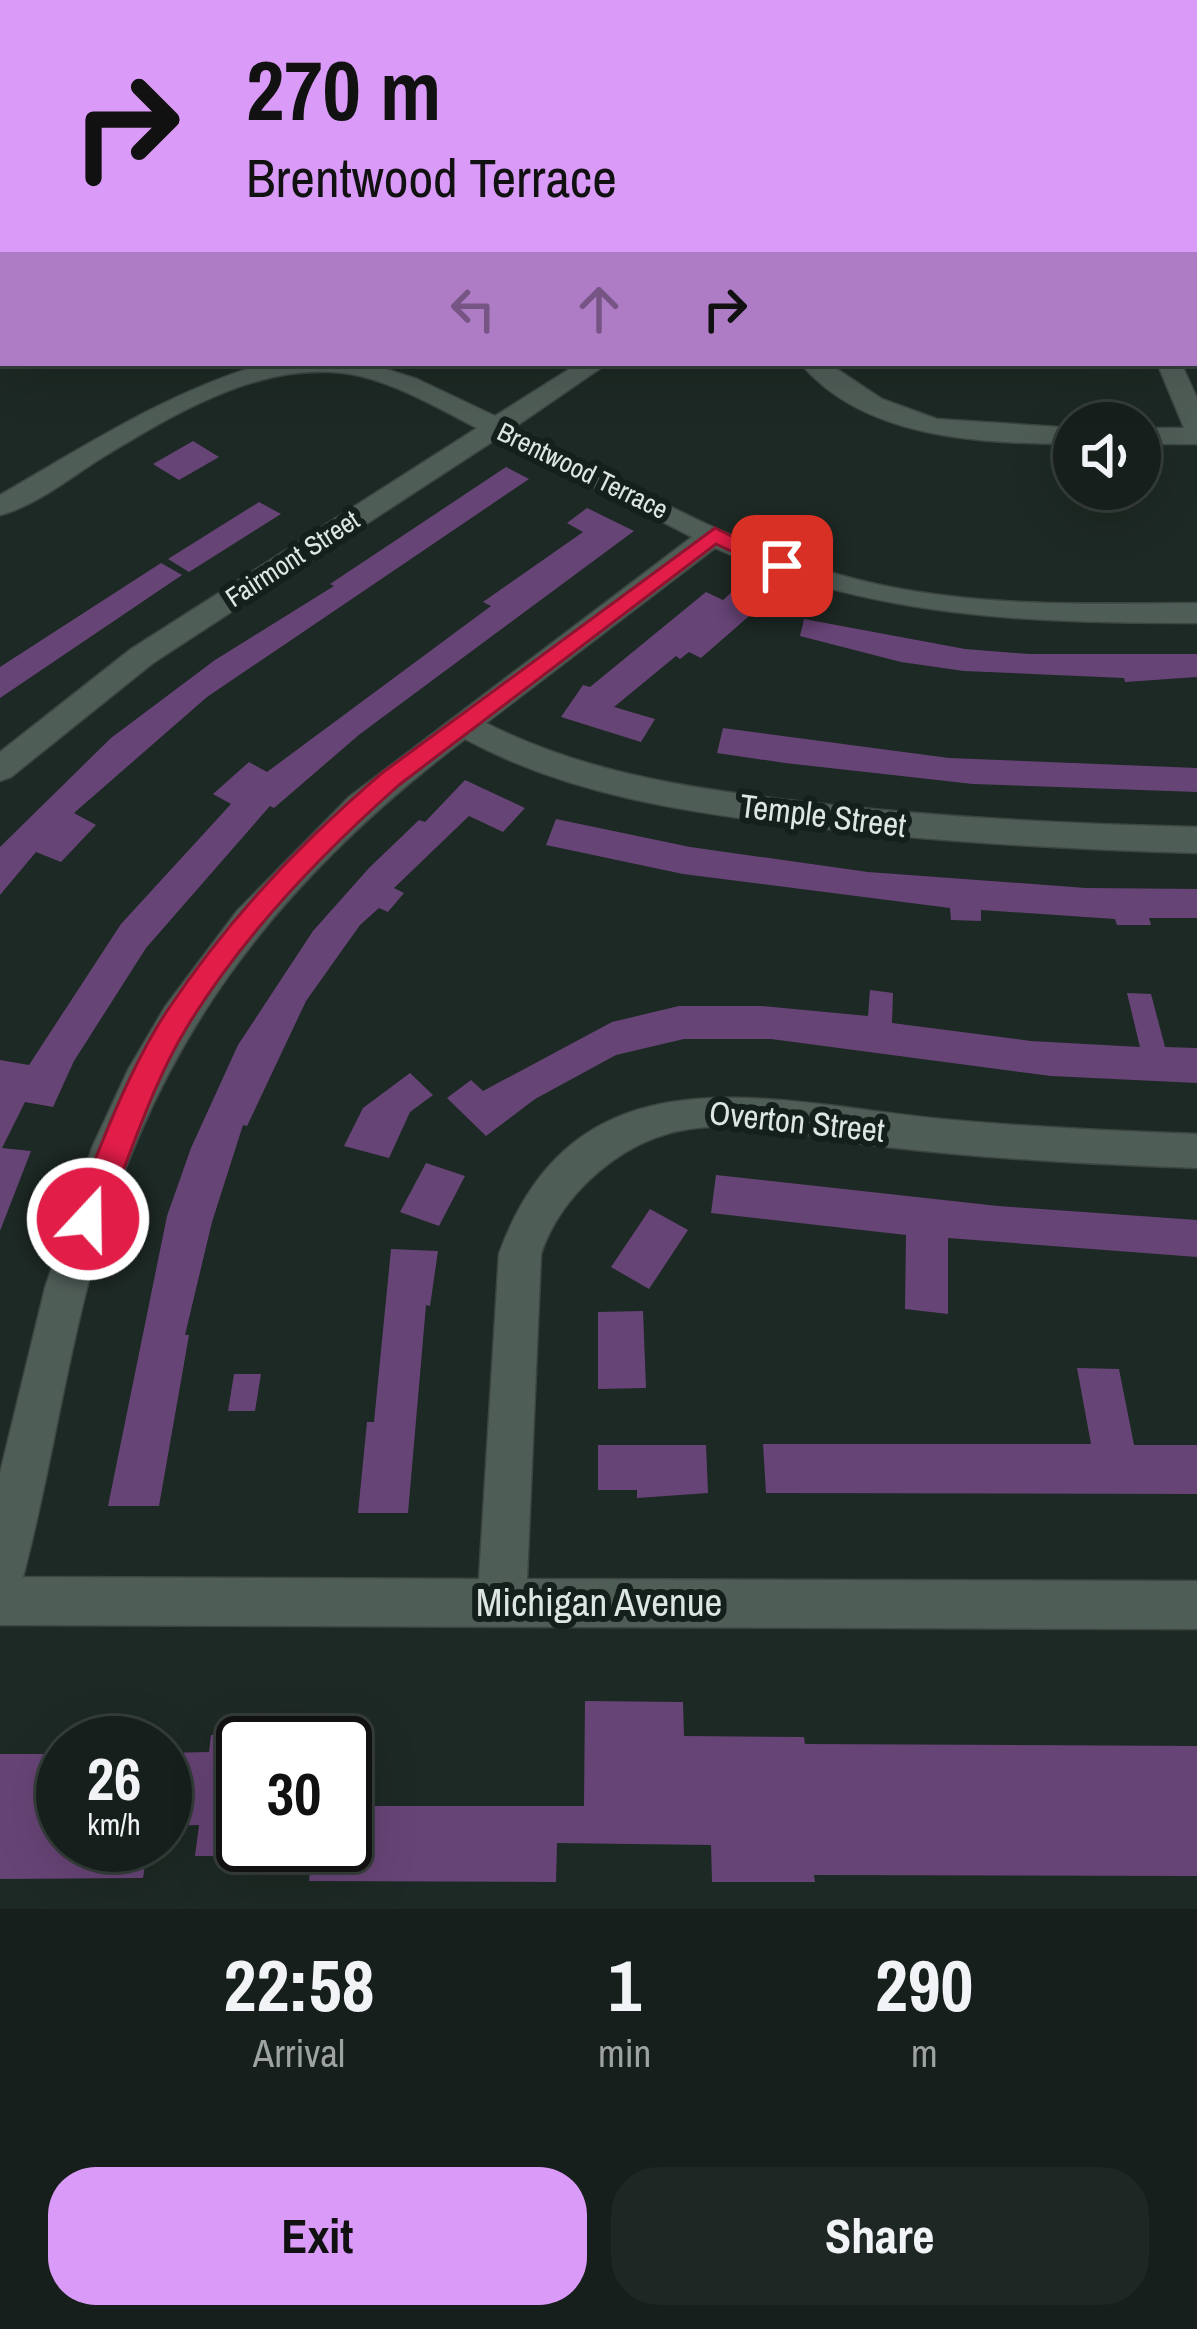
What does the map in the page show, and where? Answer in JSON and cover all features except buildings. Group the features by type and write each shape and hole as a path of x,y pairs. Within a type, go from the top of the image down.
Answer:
{"street":[{"name":"Brentwood Terrace","path":"0,507 208,391 299,366"},
{"name":"Brentwood Terrace","path":"344,366 380,372 715,535 829,582 916,601 1021,613 1197,614"},
{"name":"Fairmont Street","path":"0,769 142,656 591,366"},
{"path":"816,366 861,399 921,425 977,435 1053,436"},
{"path":"1161,435 1197,432 1192,402 1171,366"},
{"path":"0,1575 88,1219 112,1153 176,1021 251,920 329,834 390,779 715,535"},
{"name":"Temple Street","path":"462,724 534,762 675,797 959,831 1197,840"},
{"name":"Overton Street","path":"502,1601 520,1254 529,1224 548,1196 575,1167 610,1142 648,1122 716,1108 947,1137 1197,1151"},
{"name":"Michigan Avenue","path":"0,1601 1197,1605"}],"route":[{"path":"88,1219 112,1153 176,1021 251,920 344,819 390,779 715,535 782,566"}]}
